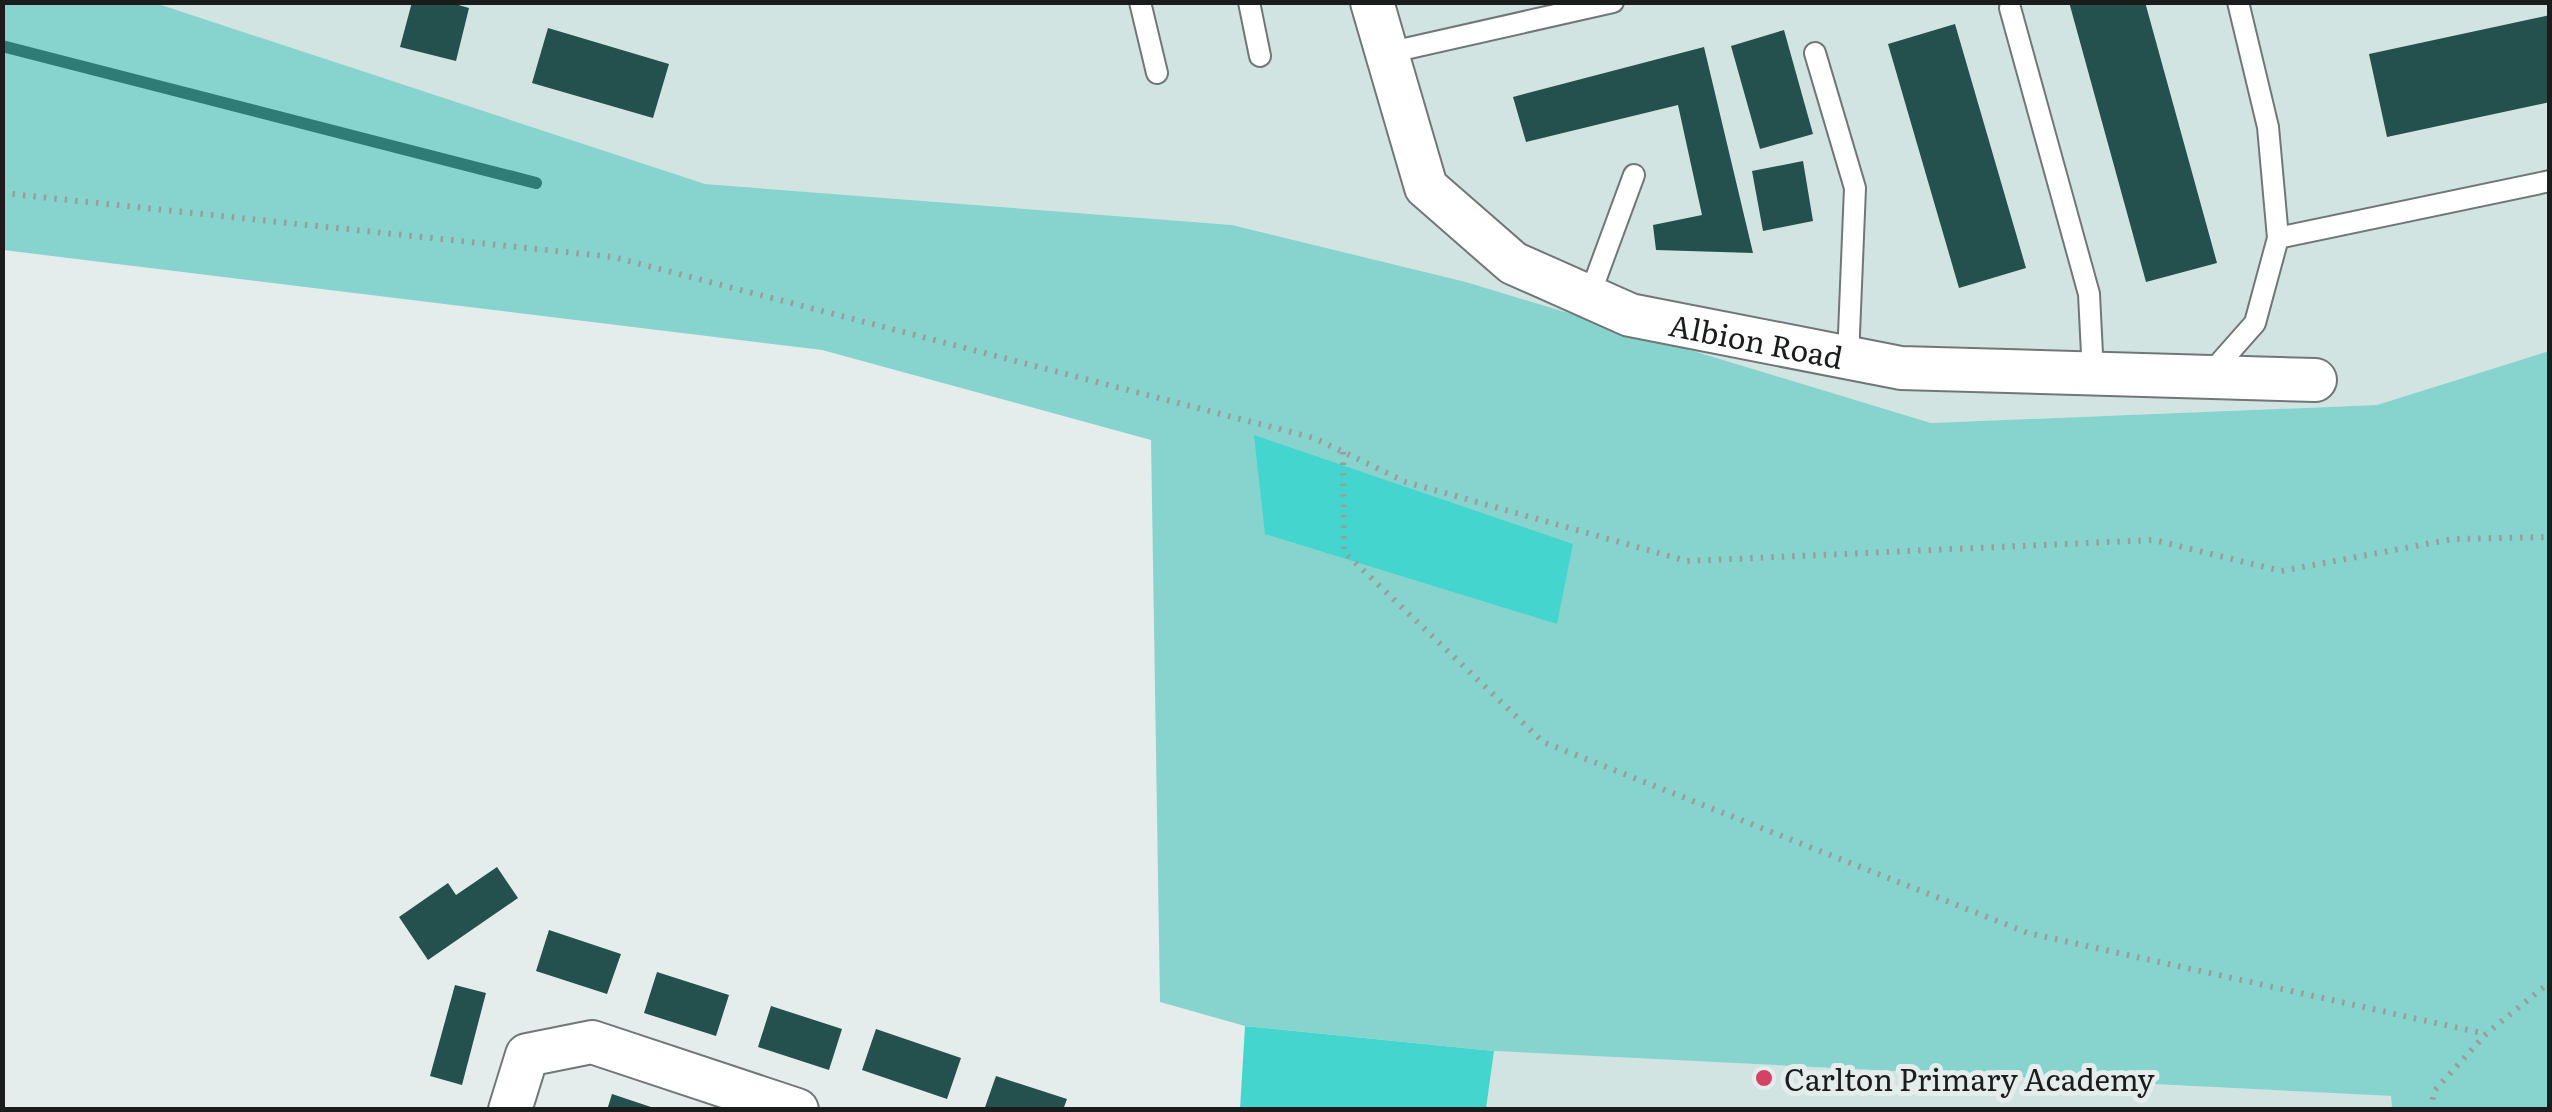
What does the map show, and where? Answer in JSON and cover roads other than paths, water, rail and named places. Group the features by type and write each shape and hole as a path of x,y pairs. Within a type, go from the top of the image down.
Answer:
{"street":[{"name":"Albion Road","path":"1372,2 1426,187 1514,262 1630,315 1902,368 2315,380"},
{"path":"510,1110 527,1055 592,1042 797,1110"}],"lane":[{"path":"1140,2 1157,73"},
{"path":"1248,2 1260,56"},
{"path":"1387,54 1613,2"},
{"path":"2208,377 2255,323 2278,238 2268,127 2238,2"},
{"path":"2010,8 2089,294 2093,374"},
{"path":"1815,53 1855,188 1848,358"},
{"path":"1589,297 1634,174"},
{"path":"2278,238 2550,181"}],"waterway":[{"path":"2,46 536,183"}],"place":[{"name":"Carlton Primary Academy","path":"1764,1078"}]}
